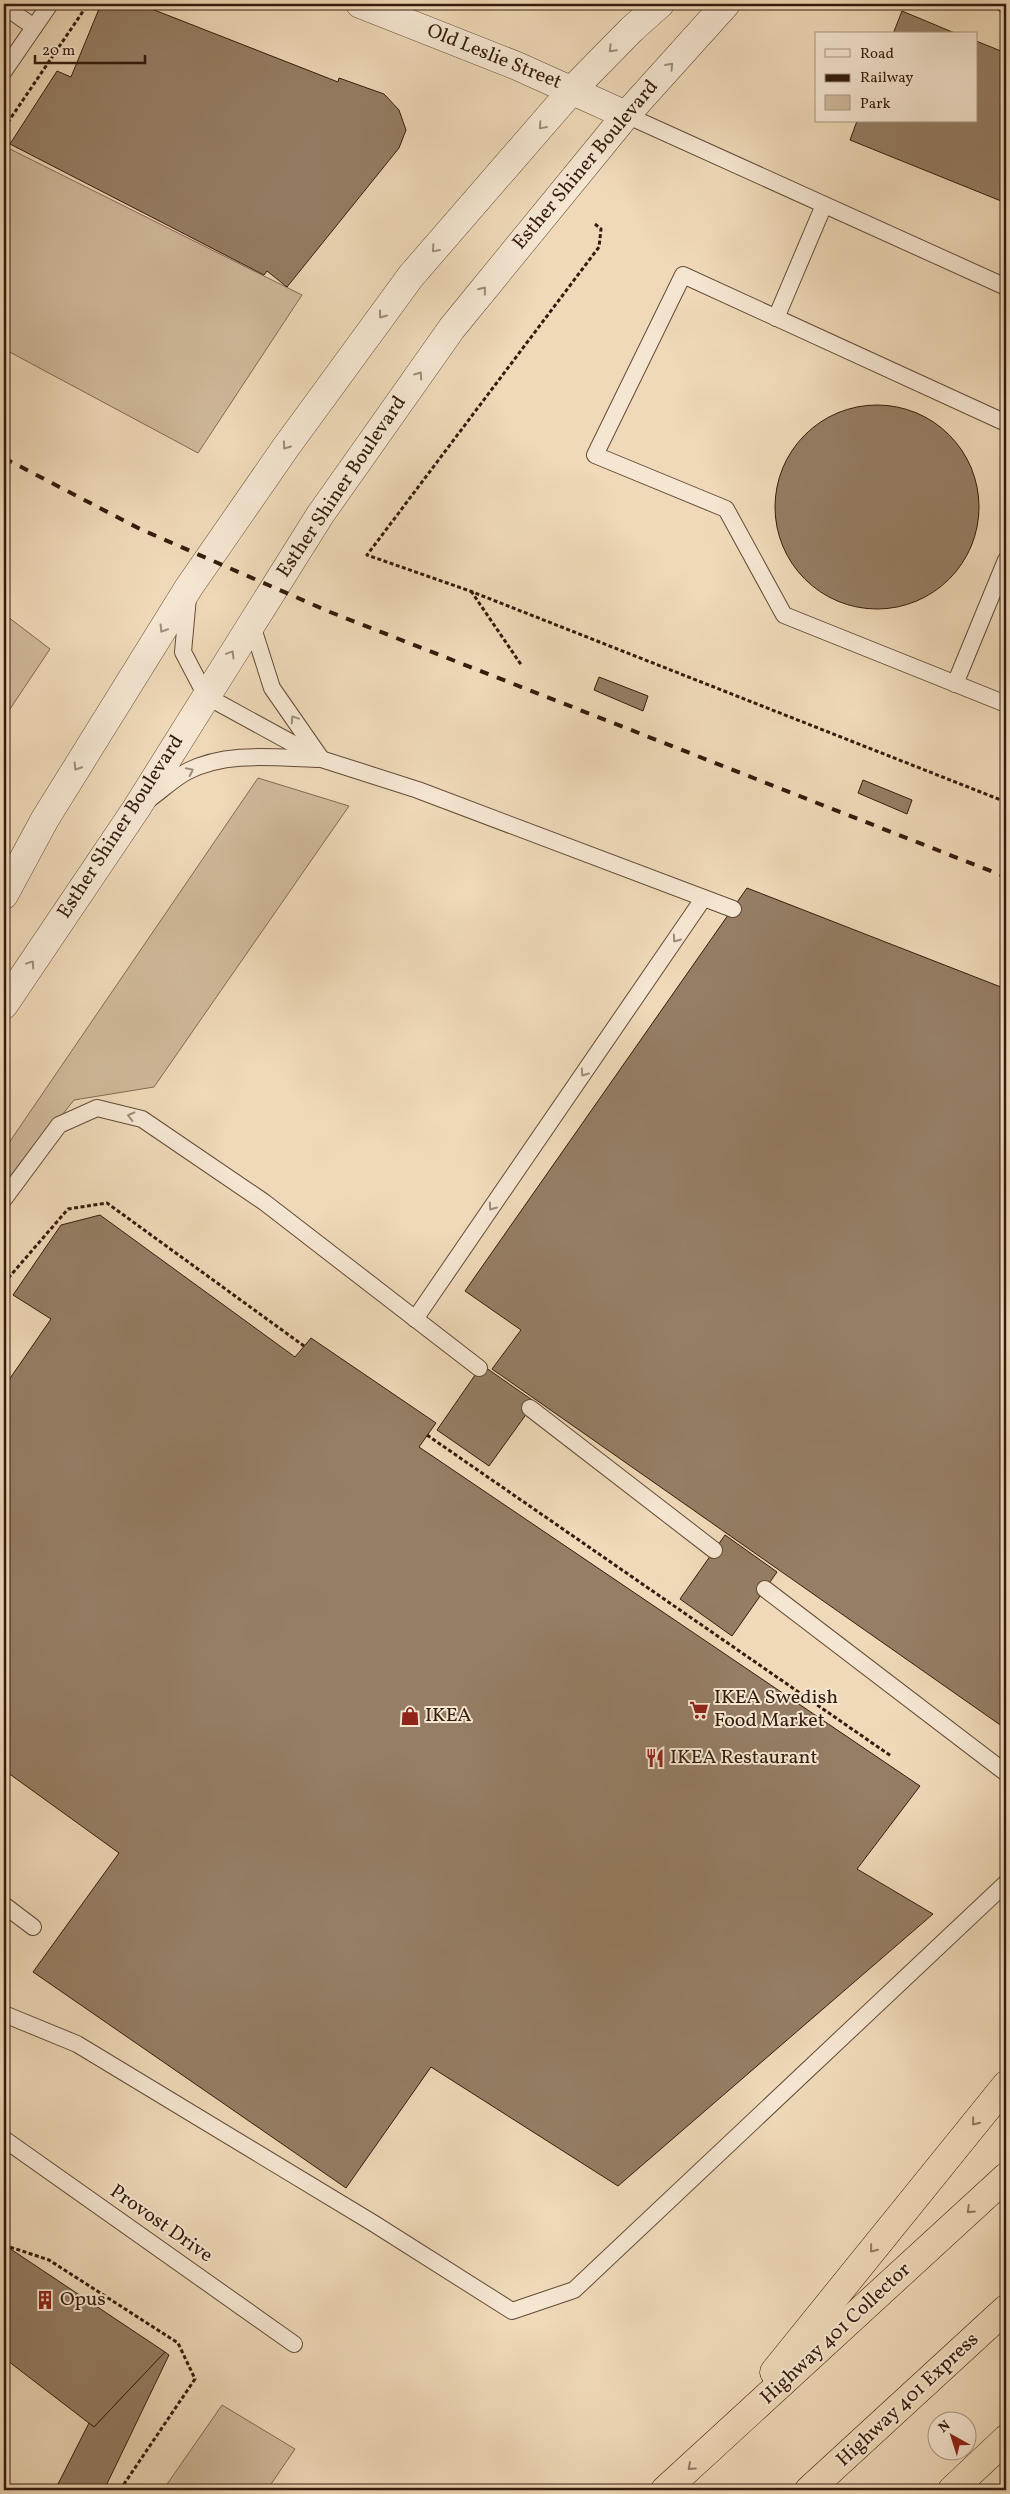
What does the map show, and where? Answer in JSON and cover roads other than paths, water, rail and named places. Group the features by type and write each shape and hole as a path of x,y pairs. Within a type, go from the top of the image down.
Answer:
{"highway":[{"path":"717,2444 1006,2085"},
{"name":"Highway 401 Collector","path":"665,2490 1006,2177"},
{"name":"Highway 401 Express","path":"809,2490 1006,2309"},
{"path":"952,2490 1006,2440"}],"street":[{"name":"Old Leslie Street","path":"360,4 574,90 626,115"},
{"path":"4,895 45,819 189,587 286,446 411,276 574,90 632,29 660,4"},
{"name":"Esther Shiner Boulevard","path":"4,1005 136,809 251,622 320,515 452,328 626,115 726,4"}],"lane":[{"path":"4,71 50,4"},
{"path":"4,6 34,27"},
{"path":"626,115 1006,287"},
{"path":"776,318 824,205"},
{"path":"1006,423 683,276 595,455 726,509 784,615 1006,704"},
{"path":"955,684 1006,560"},
{"path":"189,587 183,652 206,696 322,759 418,790 733,909"},
{"path":"251,622 272,688 322,759"},
{"path":"136,809 187,771 212,762 239,757 322,759"},
{"path":"415,1319 703,899"},
{"path":"4,1199 59,1124 97,1108 142,1119 264,1202 479,1368"},
{"path":"530,1408 714,1550"},
{"path":"765,1589 1006,1773"},
{"path":"4,2014 77,2044 373,2223 512,2311 574,2290 1006,1883"},
{"path":"4,1905 34,1927"},
{"name":"Provost Drive","path":"4,2138 294,2344"}],"railway":[{"path":"4,458 140,529 330,612 1006,877"}],"place":[{"name":"IKEA Swedish Food Market","path":"699,1710"},
{"name":"IKEA","path":"410,1716"},
{"name":"IKEA Restaurant","path":"655,1758"},
{"name":"Opus","path":"45,2300"}]}
